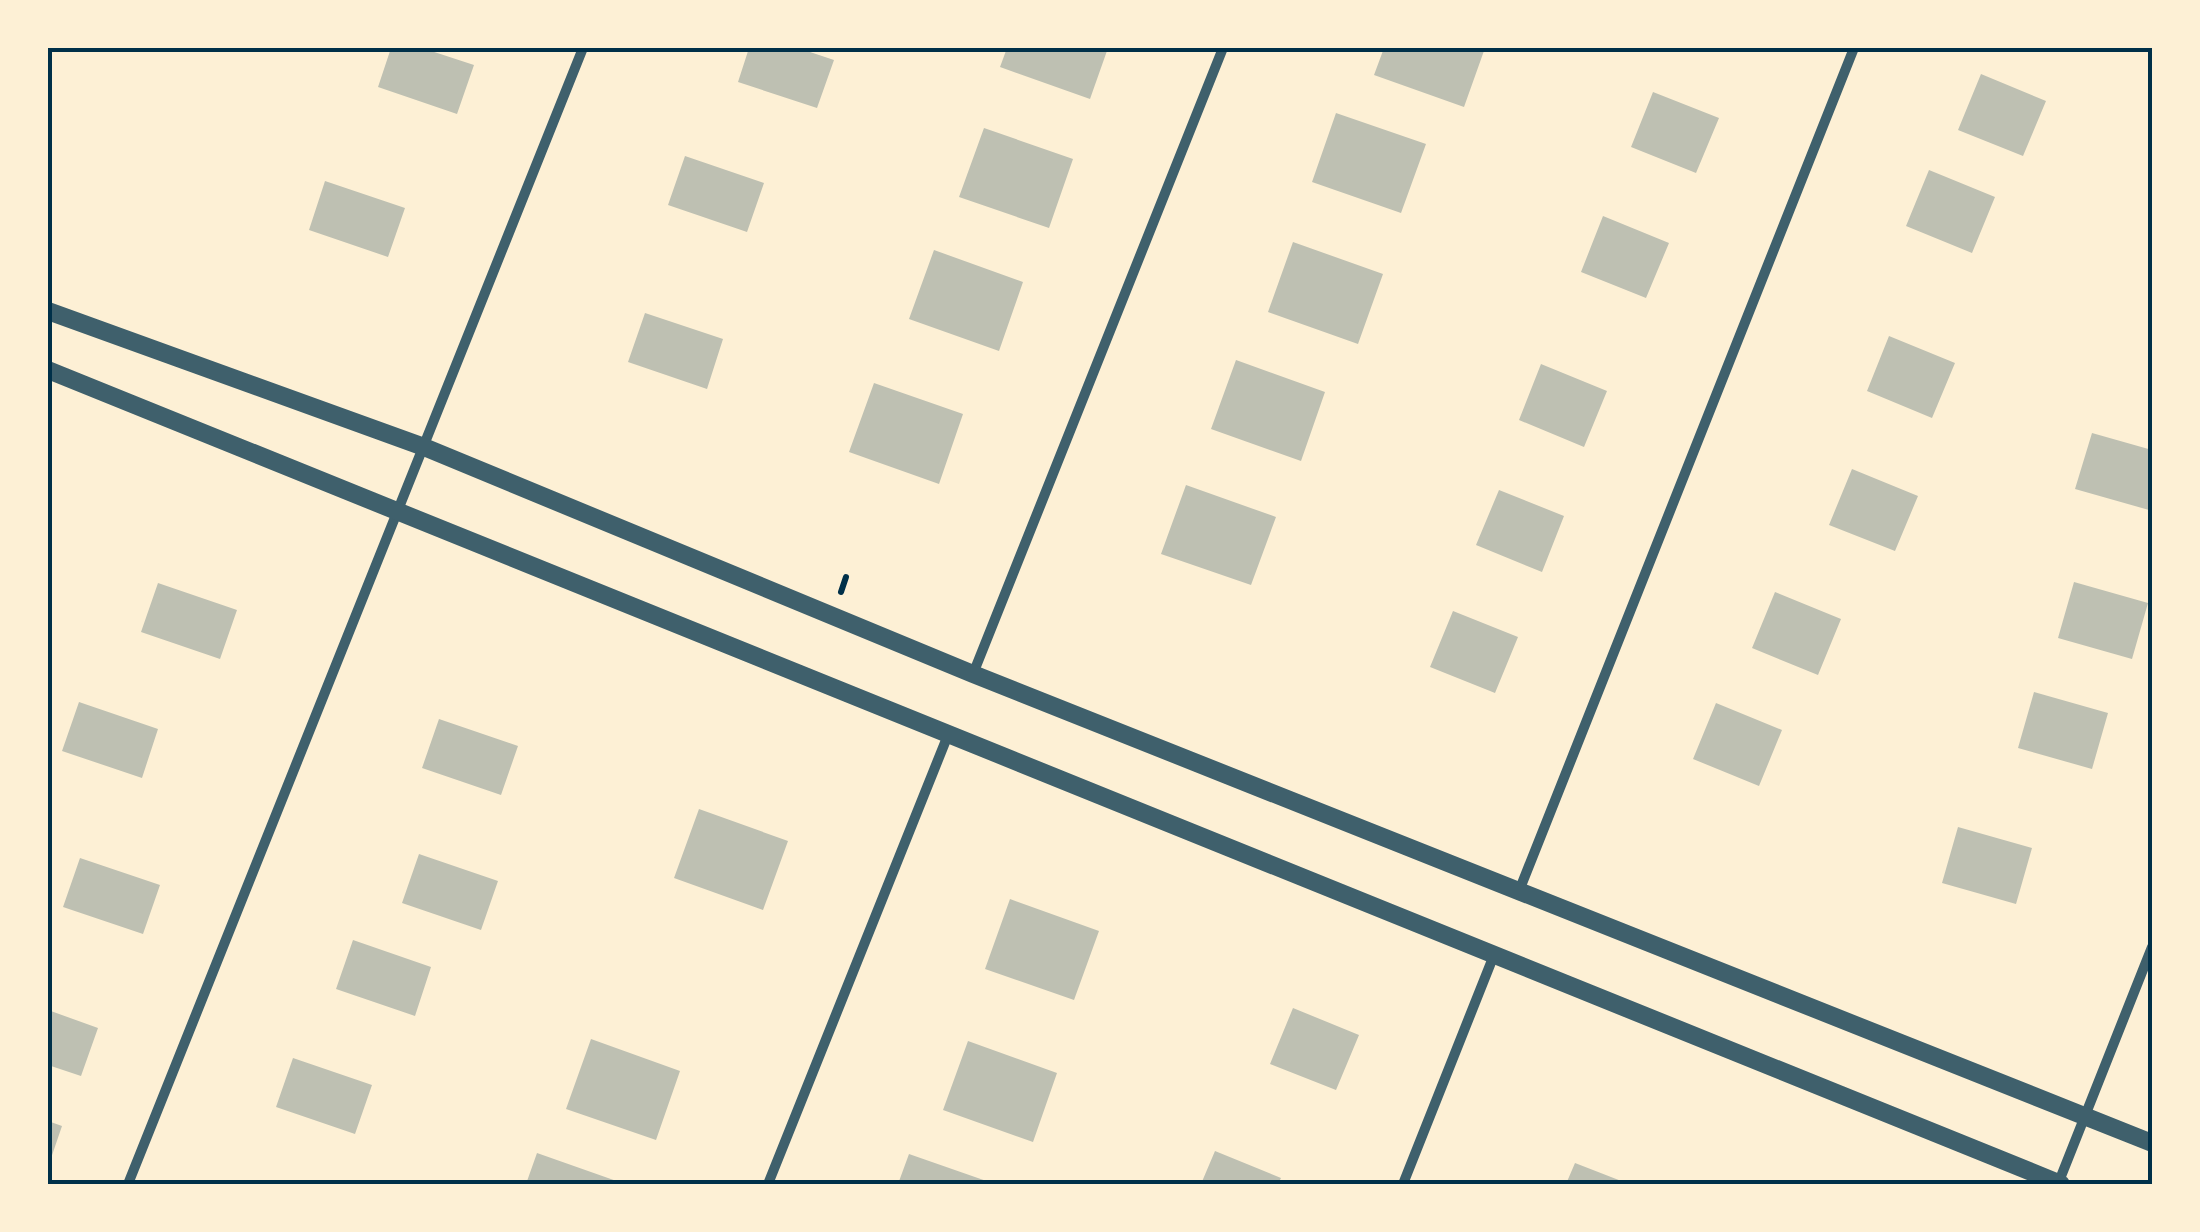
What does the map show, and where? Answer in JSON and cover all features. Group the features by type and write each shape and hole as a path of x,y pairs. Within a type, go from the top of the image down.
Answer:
{"street":[{"path":"128,1184 583,48"},
{"path":"972,674 1223,48"},
{"path":"1519,891 1854,48"},
{"path":"48,310 424,448 972,674 2152,1143"},
{"path":"48,370 2059,1184 2152,948"},
{"path":"768,1184 948,736"},
{"path":"1402,1184 1494,956"}],"building":[{"path":"391,48 422,48 474,65 457,114 378,87"},
{"path":"749,48 798,48 834,60 817,108 738,82"},
{"path":"1007,48 1108,48 1090,99 1000,67"},
{"path":"1384,48 1485,48 1464,107 1374,75"},
{"path":"1981,74 2046,101 2023,156 1958,130"},
{"path":"1653,92 1719,118 1696,173 1631,147"},
{"path":"1336,113 1426,144 1401,213 1312,182"},
{"path":"984,128 1073,159 1049,228 959,197"},
{"path":"685,156 764,183 747,232 668,205"},
{"path":"1929,170 1995,197 1972,253 1906,226"},
{"path":"325,181 405,208 388,257 309,230"},
{"path":"1603,216 1669,243 1646,298 1581,272"},
{"path":"1293,242 1383,274 1358,344 1268,312"},
{"path":"934,250 1023,282 999,351 909,319"},
{"path":"645,313 723,339 707,389 628,362"},
{"path":"1889,336 1955,363 1932,418 1867,391"},
{"path":"1236,360 1325,392 1301,461 1211,429"},
{"path":"1541,364 1607,391 1584,447 1519,420"},
{"path":"874,383 963,414 939,484 849,452"},
{"path":"2092,433 2152,450 2149,510 2075,489"},
{"path":"1852,469 1918,496 1895,551 1829,525"},
{"path":"1186,485 1276,517 1251,585 1161,554"},
{"path":"1499,490 1564,516 1542,572 1476,545"},
{"path":"2074,582 2148,603 2132,659 2058,638"},
{"path":"158,583 237,610 220,659 141,632"},
{"path":"1775,592 1841,619 1818,675 1752,648"},
{"path":"1453,611 1518,637 1495,693 1430,667"},
{"path":"2034,692 2108,713 2092,769 2018,748"},
{"path":"79,702 158,729 142,778 62,751"},
{"path":"1716,703 1782,730 1759,786 1693,759"},
{"path":"439,719 518,746 501,795 422,768"},
{"path":"699,809 788,841 763,910 674,878"},
{"path":"1958,827 2032,848 2016,904 1942,883"},
{"path":"419,854 498,881 481,930 402,903"},
{"path":"80,858 160,885 143,934 63,907"},
{"path":"1010,899 1099,931 1074,1000 985,969"},
{"path":"353,940 431,967 415,1016 336,989"},
{"path":"1293,1008 1359,1035 1336,1090 1270,1064"},
{"path":"48,1010 98,1028 81,1076 48,1065"},
{"path":"591,1039 680,1071 656,1140 566,1109"},
{"path":"968,1041 1057,1073 1033,1142 943,1110"},
{"path":"293,1058 372,1085 355,1134 276,1107"},
{"path":"48,1121 62,1126 48,1167"},
{"path":"1215,1151 1281,1178 1278,1184 1201,1184"},
{"path":"537,1153 625,1184 526,1184"},
{"path":"909,1154 995,1184 898,1184"},
{"path":"1575,1163 1629,1184 1566,1184"}]}
